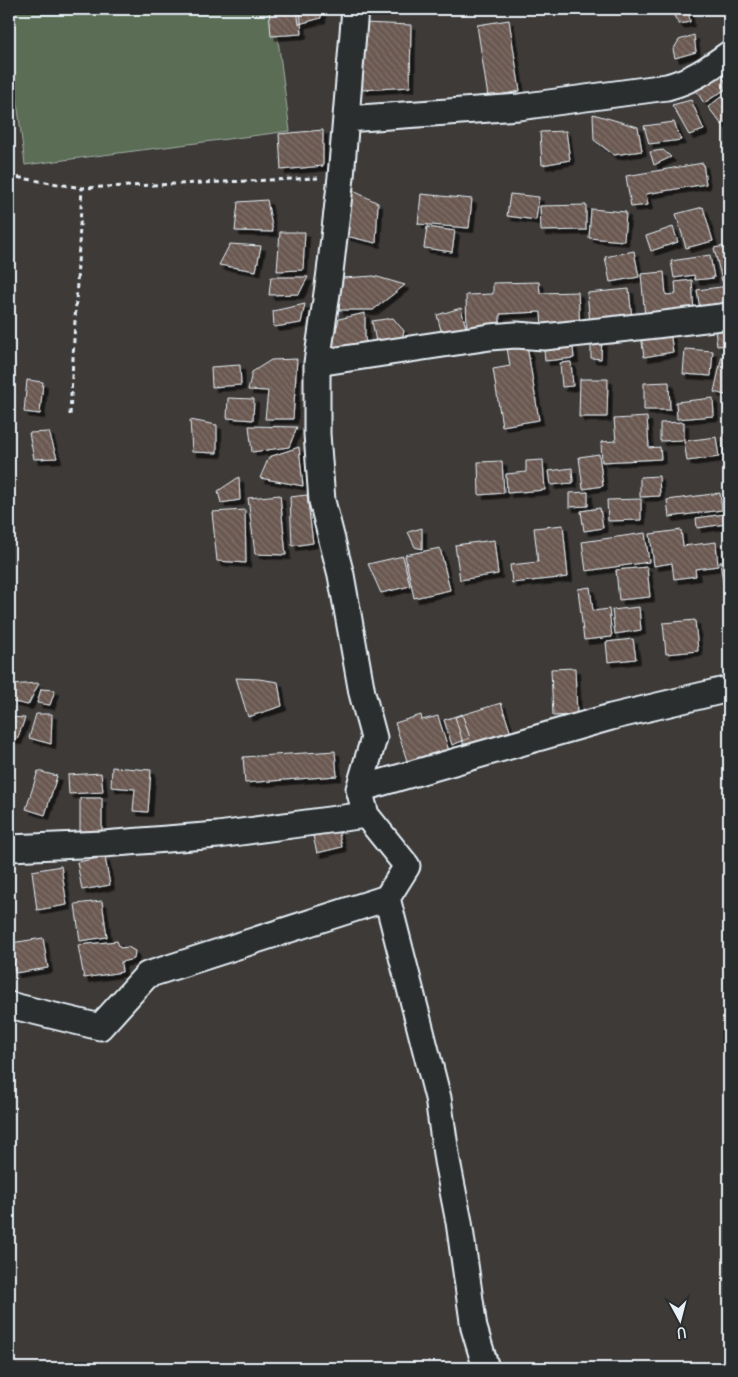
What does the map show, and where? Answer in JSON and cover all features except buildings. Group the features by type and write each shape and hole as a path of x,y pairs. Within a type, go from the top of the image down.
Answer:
{"street":[{"path":"9,1005 100,1027 147,974 387,898 407,866 366,815 359,790 374,738 362,693 341,575 322,501 317,434 317,363 341,177 355,9"},
{"path":"346,119 519,107 667,87 682,83 699,75 729,54"},
{"path":"317,363 490,337 544,336 729,316"},
{"path":"359,790 611,717 729,689"},
{"path":"9,848 103,844 218,835 366,815"},
{"path":"387,898 438,1098 447,1161 459,1222 474,1328 486,1368"}],"path":[{"path":"9,176 82,188 341,177"},
{"path":"70,415 82,188"}],"green space":[{"path":"9,9 274,9 290,131 25,165 9,36"}]}
